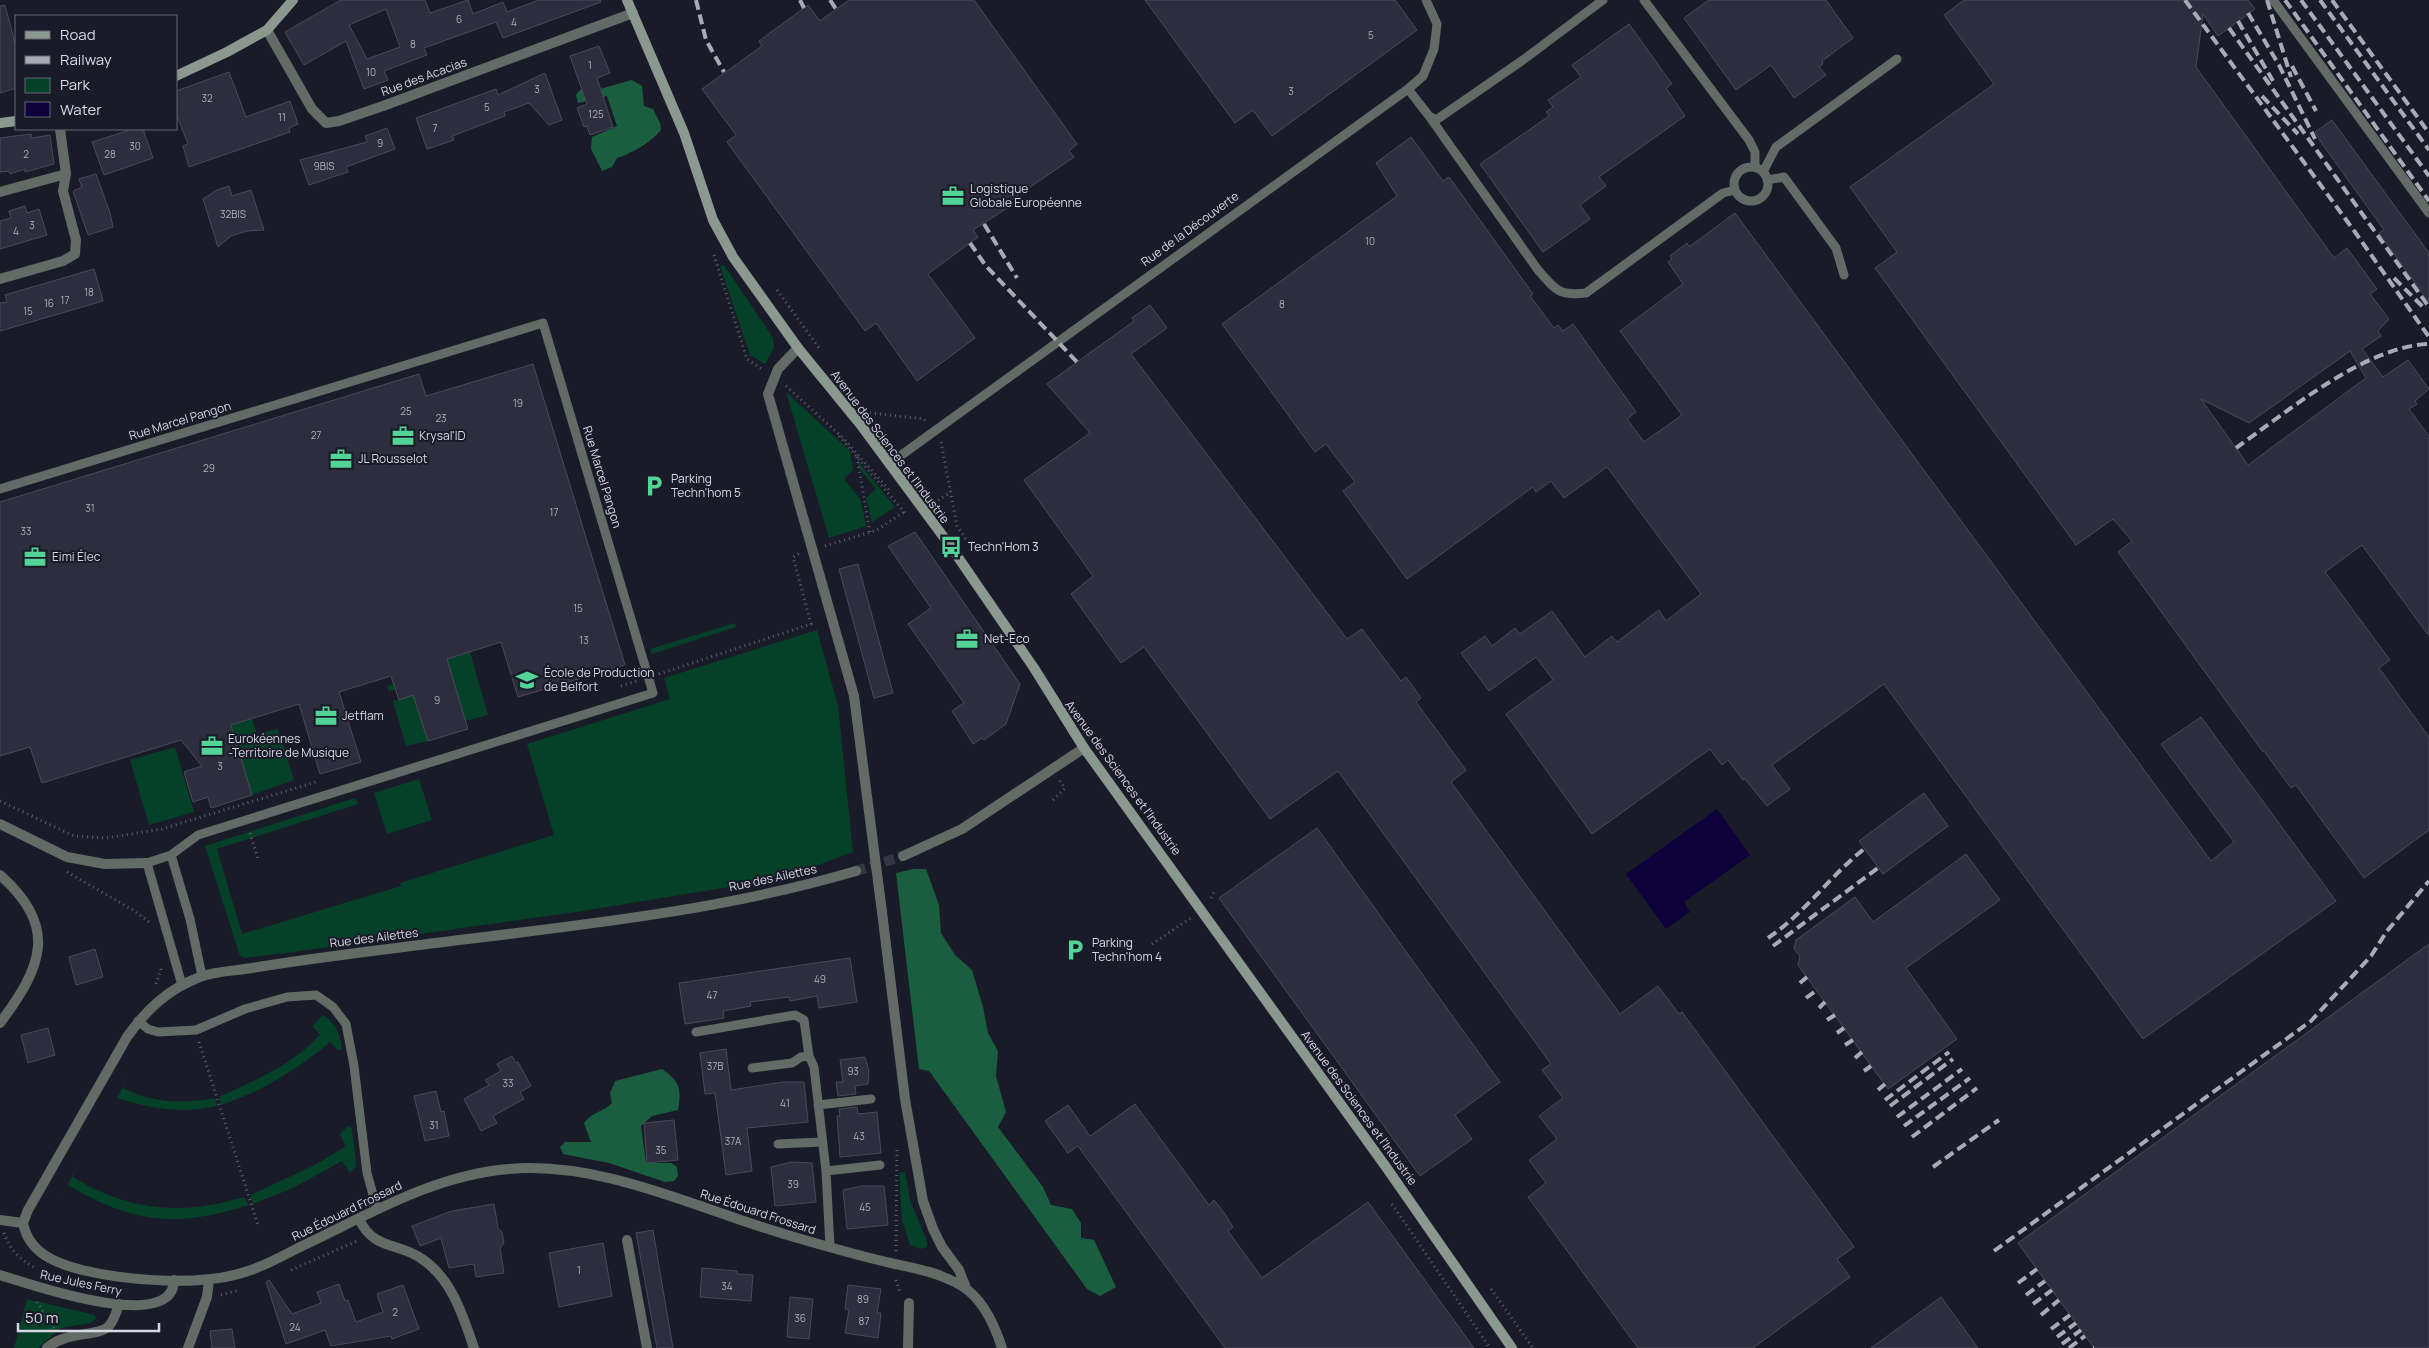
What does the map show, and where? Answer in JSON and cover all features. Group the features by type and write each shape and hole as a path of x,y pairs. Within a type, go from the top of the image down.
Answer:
{"street":[{"path":"178,75 239,46 267,30 293,0"},
{"name":"Avenue des Sciences et l'Industrie","path":"627,0 684,133 713,220 733,257 798,348 890,464 951,547 1028,660 1084,748 1190,892 1512,1348"},
{"name":"Rue des Acacias","path":"267,30 312,109 326,122 339,120 383,106 633,13"},
{"path":"0,122 15,120"},
{"path":"0,279 63,260 75,254 76,240 63,191 66,174 60,130"},
{"path":"0,192 66,174"},
{"path":"798,348 778,369 768,394 854,696 905,1099 923,1202 942,1247 959,1270 966,1288 991,1320 1002,1348"},
{"path":"903,856 962,829 1084,748"},
{"path":"0,824 67,857 105,864 147,863"},
{"name":"Rue des Ailettes","path":"23,1223 28,1210 127,1037 138,1021 162,997 182,984 202,976 295,960 585,924 710,904 815,882 856,870"},
{"path":"0,875 15,888 31,909 38,930 37,957 31,976 0,1023"},
{"name":"Rue Édouard Frossard","path":"23,1223 25,1234 31,1244 51,1260 98,1274 174,1280 209,1280 253,1270 399,1199 472,1174 541,1168 591,1174 830,1247 931,1271 966,1288"},
{"path":"0,1220 23,1223"},
{"path":"359,1220 363,1229 376,1241 421,1258 443,1277 464,1318 474,1348"},
{"path":"627,1240 647,1348"},
{"name":"Rue Jules Ferry","path":"0,1275 38,1287 119,1304 152,1305 172,1294 174,1280"},
{"path":"188,1348 207,1297 209,1280"},
{"path":"908,1302 908,1348"},
{"path":"47,1348 70,1335 102,1330 109,1326 119,1304"}],"lane":[{"name":"Rue de la Découverte","path":"890,464 1408,89 1423,76 1434,49 1437,24 1426,0"},
{"path":"1428,116 1432,119 1440,118 1603,0"},
{"path":"1644,0 1749,140 1755,152 1761,173 1768,186 1765,194 1757,201 1748,201 1735,190 1734,182 1737,174 1743,168 1761,173 1784,177 1836,248 1844,275"},
{"path":"2273,0 2429,213"},
{"path":"1761,173 1776,147 1897,59"},
{"path":"1408,89 1538,270 1555,288 1567,295 1586,293 1723,193 1735,190"},
{"name":"Rue Marcel Pangon","path":"0,489 543,324 653,693 198,835 170,855"},
{"path":"182,984 147,863 170,855 190,919 202,976"},
{"path":"138,1021 148,1029 158,1032 196,1030 246,1009 287,997 316,996 333,1007 346,1024 354,1066 368,1173 377,1209"},
{"path":"696,1032 795,1015 804,1020 810,1056 814,1067 826,1171 830,1247"},
{"path":"752,1068 792,1063 801,1057 810,1056"},
{"path":"818,1105 871,1099"},
{"path":"778,1144 822,1142"},
{"path":"826,1171 880,1166"}],"path":[{"path":"839,436 910,518"},
{"path":"857,456 870,532"},
{"path":"620,687 810,624 793,557 870,532 904,512"},
{"path":"0,801 74,836 106,838 162,829 324,779"},
{"path":"1054,800 1065,788 1059,779"},
{"path":"249,830 258,859"},
{"path":"60,868 87,886 133,910 150,922"},
{"path":"1211,898 1214,892"},
{"path":"1152,944 1191,918"},
{"path":"155,986 161,970 159,960"},
{"path":"201,1048 258,1225"},
{"path":"896,1250 897,1144"},
{"path":"38,1287 34,1297 61,1339"}],"green space":[{"path":"632,80 642,86 644,106 653,109 660,123 661,130 657,135 635,150 617,158 612,167 602,171 591,149 592,137 617,126 607,96 578,103 576,95 580,90 600,89"},
{"path":"724,265 773,338 774,348 765,364 750,355 720,266"},
{"path":"786,392 850,451 853,470 844,479 861,500 866,526 829,538"},
{"path":"857,460 895,507 872,522 866,498 876,489 859,468"},
{"path":"735,623 736,627 652,654 650,649"},
{"path":"817,630 838,706 853,852 784,878 583,911 286,953 244,958 240,956 205,846 355,798 358,804 217,849 242,934 401,886 400,883 554,835 527,744 670,699 664,678"},
{"path":"470,652 488,715 466,721 447,659"},
{"path":"408,679 428,741 406,746 393,701 404,698 401,688 389,691 387,686"},
{"path":"252,719 257,734 278,729 294,780 252,795 231,725"},
{"path":"175,747 194,812 149,825 130,760"},
{"path":"419,779 432,820 387,834 374,793"},
{"path":"913,869 926,869 939,905 941,933 955,955 972,970 983,1007 988,1033 998,1051 996,1076 1006,1112 998,1127 1043,1187 1051,1205 1072,1209 1081,1223 1081,1238 1094,1240 1116,1287 1100,1296 1087,1289 929,1071 919,1069 896,873"},
{"path":"323,1015 331,1021 337,1030 342,1050 338,1050 330,1042 305,1062 278,1079 251,1093 221,1105 219,1097 273,1071 309,1046 320,1035 312,1026"},
{"path":"662,1069 676,1081 678,1086 680,1096 678,1110 652,1116 641,1126 646,1163 671,1163 677,1167 678,1176 674,1181 665,1182 609,1163 563,1154 560,1147 565,1142 591,1142 584,1123 590,1116 612,1103 610,1093 615,1081"},
{"path":"129,1076 123,1088 145,1097 168,1101 215,1098 217,1106 178,1110 142,1105 117,1098 110,1110"},
{"path":"348,1126 352,1128 356,1161 356,1166 350,1173 342,1161 293,1188 253,1204 250,1195 315,1165 346,1146 340,1134"},
{"path":"79,1164 73,1177 114,1197 135,1203 156,1207 199,1207 244,1197 249,1205 199,1217 177,1219 135,1215 114,1208 68,1185 61,1197"},
{"path":"905,1172 910,1200 927,1241 927,1247 920,1249 910,1245 902,1220 899,1173"},
{"path":"27,1299 95,1315 96,1319 91,1323 61,1328 38,1348 14,1348"}],"water":[{"path":"1717,809 1750,855 1684,902 1690,912 1666,929 1626,874"}],"building":[{"path":"341,0 425,0 430,13 468,0 473,14 503,2 507,12 539,0 600,0 601,2 503,38 496,22 424,48 427,55 384,71 388,80 364,89 346,41 304,65 285,32","holes":["386,9 400,47 367,59 349,25"]},
{"path":"849,0 974,0 1077,144 1069,151 1074,157 1007,203 1009,207 973,230 978,237 928,274 975,338 917,381 876,323 865,331 727,142 736,135 702,89 762,46 759,41 808,5 820,21"},
{"path":"1145,0 1395,0 1417,30 1272,136 1253,110 1235,123"},
{"path":"1709,0 1826,0 1853,38 1822,61 1823,64 1819,67 1826,75 1794,98 1771,65 1736,90 1684,18"},
{"path":"1964,0 2248,0 2255,9 2218,36 2203,14 2196,67 2334,258 2347,248 2377,289 2370,294 2389,319 2378,331 2381,336 2362,349 2383,377 2408,360 2429,389 2415,401 2417,404 2409,409 2429,436 2429,636 2362,545 2325,572 2390,660 2379,668 2429,737 2429,830 2364,878 2296,785 2291,788 2263,752 2118,552 2132,541 2113,519 2076,545 1875,268 1897,252 1850,187 1994,84 1944,15","holes":["2350,351 2366,378 2248,465 2201,399 2249,423"]},
{"path":"5,5 15,43 15,88 0,93 0,6"},
{"path":"1629,24 1672,84 1666,88 1685,116 1599,177 1606,186 1580,205 1590,219 1543,252 1480,164 1549,116 1546,112 1553,107 1548,100 1581,77 1572,65"},
{"path":"599,46 610,73 597,78 613,127 590,135 587,126 584,127 577,108 587,104 570,56"},
{"path":"229,72 246,117 290,101 298,124 289,128 290,132 189,167 183,146 188,144 178,118 178,90"},
{"path":"545,73 562,120 549,125 529,103 504,112 505,116 452,136 454,140 427,149 416,118 496,89 498,95"},
{"path":"2332,120 2429,253 2429,302 2379,233 2384,230 2315,132"},
{"path":"387,128 395,149 346,167 348,172 309,185 300,160 367,142 365,136"},
{"path":"130,130 143,130 153,158 104,175 92,142"},
{"path":"31,134 32,138 50,135 54,164 25,172 25,169 10,174 9,171 0,172 0,138"},
{"path":"1411,137 1443,181 1449,177 1533,294 1530,296 1554,328 1558,325 1563,331 1573,324 1636,412 1627,419 1644,442 1682,415 1620,331 1683,284 1668,262 1672,259 1670,256 1687,243 1689,247 1735,213 2211,861 2234,842 2161,744 2201,717 2336,901 2143,1039 1884,684 1772,765 1790,789 1767,806 1728,760 1722,765 1710,749 1592,834 1506,714 1553,680 1536,657 1489,691 1461,653 1485,636 1492,646 1515,628 1520,634 1552,611 1585,657 1612,636 1617,642 1659,610 1666,621 1701,594 1607,467 1564,498 1551,481 1536,492 1533,487 1407,579 1343,491 1355,482 1326,444 1315,452 1222,324 1397,196 1376,163"},
{"path":"96,174 113,227 88,235 73,191 82,187 79,179"},
{"path":"229,186 232,196 251,190 264,230 247,231 231,236 218,247 203,199 217,190"},
{"path":"25,206 27,213 39,209 47,235 0,249 0,221 11,218 9,211"},
{"path":"94,269 103,301 0,331 0,303 7,302 5,295"},
{"path":"1150,305 1167,328 1131,354 1347,639 1362,629 1401,681 1406,677 1421,698 1416,702 1466,770 1451,782 1620,1014 1658,986 1679,1014 1682,1012 1854,1247 1837,1259 1850,1277 1753,1348 1638,1348 1528,1197 1546,1183 1529,1160 1557,1139 1539,1116 1563,1098 1542,1070 1551,1064 1338,771 1270,819 1144,647 1121,663 1071,594 1093,576 1024,480 1090,433 1047,384 1134,321 1132,318"},
{"path":"533,364 625,665 518,697 501,642 447,659 468,729 428,741 413,695 399,700 391,676 339,692 361,762 320,774 299,704 231,725 252,795 211,808 208,797 193,802 184,772 202,766 181,740 42,783 30,747 0,756 0,502 419,374 426,396"},
{"path":"915,532 1020,684 1006,724 984,740 982,738 973,744 952,711 964,703 908,624 931,608 888,546"},
{"path":"858,564 893,693 874,698 839,569"},
{"path":"1924,793 1948,826 1883,874 1859,841"},
{"path":"1317,828 1500,1082 1455,1115 1472,1139 1420,1176 1219,898"},
{"path":"1966,854 2000,900 1906,968 1957,1039 1888,1089 1798,965 1800,956 1794,949 1796,940 1855,897 1873,922"},
{"path":"2429,944 2429,1348 2094,1348 2018,1243"},
{"path":"95,949 103,977 76,985 69,957"},
{"path":"850,958 857,1002 819,1008 817,996 790,1001 789,997 750,1002 751,1006 723,1011 724,1018 685,1024 679,983"},
{"path":"48,1028 55,1055 28,1063 21,1035"},
{"path":"726,1049 731,1090 783,1082 804,1082 808,1122 747,1128 752,1171 726,1175 715,1093 705,1094 700,1053"},
{"path":"512,1056 516,1063 518,1062 531,1086 520,1092 524,1099 493,1116 497,1123 481,1131 464,1099 489,1085 485,1080 501,1071 497,1064"},
{"path":"865,1057 869,1071 868,1084 855,1086 856,1094 838,1096 836,1082 843,1082 840,1060"},
{"path":"436,1091 441,1112 444,1111 449,1136 425,1141 414,1096"},
{"path":"1135,1104 1209,1205 1214,1200 1225,1214 1233,1227 1228,1231 1262,1278 1368,1202 1474,1348 1225,1348 1078,1146 1068,1153 1045,1121 1068,1105 1090,1136"},
{"path":"857,1107 858,1114 877,1112 881,1153 840,1157 837,1116 840,1116 839,1109"},
{"path":"674,1120 678,1160 647,1163 644,1123"},
{"path":"792,1162 812,1163 816,1202 775,1206 771,1167"},
{"path":"862,1186 884,1186 888,1225 847,1229 843,1190"},
{"path":"494,1204 498,1228 502,1232 504,1243 500,1248 504,1273 476,1277 474,1264 449,1268 441,1238 420,1246 412,1226 452,1211"},
{"path":"653,1230 673,1348 657,1348 636,1233"},
{"path":"603,1243 612,1296 559,1307 549,1253"},
{"path":"702,1268 737,1271 737,1274 753,1275 751,1301 700,1297"},
{"path":"269,1280 292,1314 321,1303 317,1292 339,1284 345,1301 348,1300 356,1322 383,1312 377,1294 403,1285 419,1329 392,1339 391,1336 331,1346 325,1330 286,1344 266,1282"},
{"path":"848,1285 881,1289 877,1313 881,1313 878,1338 845,1333 849,1310 845,1309"},
{"path":"790,1297 813,1299 809,1339 787,1337"},
{"path":"1941,1297 1978,1348 1871,1348"},
{"path":"232,1329 235,1348 212,1348 210,1331"}],"tunnel":[{"path":"856,871 903,856"}],"railway":[{"path":"696,0 706,40 724,72"},
{"path":"800,0 804,8"},
{"path":"830,0 836,9"},
{"path":"2185,0 2355,232 2429,337"},
{"path":"2267,0 2291,77"},
{"path":"2285,0 2429,201"},
{"path":"2301,0 2429,176"},
{"path":"2320,0 2429,150"},
{"path":"2332,0 2429,133"},
{"path":"2248,13 2279,65 2315,139"},
{"path":"2238,21 2273,81"},
{"path":"2229,28 2429,307"},
{"path":"2292,66 2316,111"},
{"path":"2262,96 2298,134"},
{"path":"984,224 1017,278"},
{"path":"970,243 986,266 1078,363"},
{"path":"2394,278 2423,307"},
{"path":"2236,448 2303,400 2353,368 2379,356 2404,348 2429,344"},
{"path":"1768,938 1806,906 1864,849"},
{"path":"1773,946 1878,868"},
{"path":"1994,1251 2311,1021 2371,956 2387,931 2429,881"},
{"path":"1800,983 1807,977"},
{"path":"1806,998 1817,990"},
{"path":"1819,1008 1825,1002"},
{"path":"1827,1020 1835,1015"},
{"path":"1837,1033 1844,1028"},
{"path":"1845,1045 1853,1040"},
{"path":"1855,1058 1862,1052"},
{"path":"1885,1100 1949,1052"},
{"path":"1890,1106 1953,1059"},
{"path":"1864,1071 1871,1066"},
{"path":"1897,1117 1962,1069"},
{"path":"1904,1126 1970,1078"},
{"path":"1878,1090 1885,1084"},
{"path":"1912,1137 1977,1088"},
{"path":"1933,1167 1999,1120"},
{"path":"2018,1283 2037,1269"},
{"path":"2026,1295 2045,1281"},
{"path":"2033,1304 2052,1290"},
{"path":"2041,1315 2059,1300"},
{"path":"2051,1329 2070,1315"},
{"path":"2057,1337 2076,1323"},
{"path":"2062,1344 2081,1330"},
{"path":"2069,1348 2085,1336"}],"place":[{"name":"Logistique Globale Européenne","path":"953,196"},
{"name":"Krysal'ID","path":"403,436"},
{"name":"JL Rousselot","path":"341,459"},
{"name":"Parking Techn'hom 5","path":"654,486"},
{"name":"Techn'Hom 3","path":"951,547"},
{"name":"Eimi Élec","path":"35,557"},
{"name":"Net-Eco","path":"967,639"},
{"name":"École de Production de Belfort","path":"527,680"},
{"name":"Jetflam","path":"326,716"},
{"name":"Eurokéennes -Territoire de Musique","path":"212,746"},
{"name":"Parking Techn'hom 4","path":"1075,950"}]}
